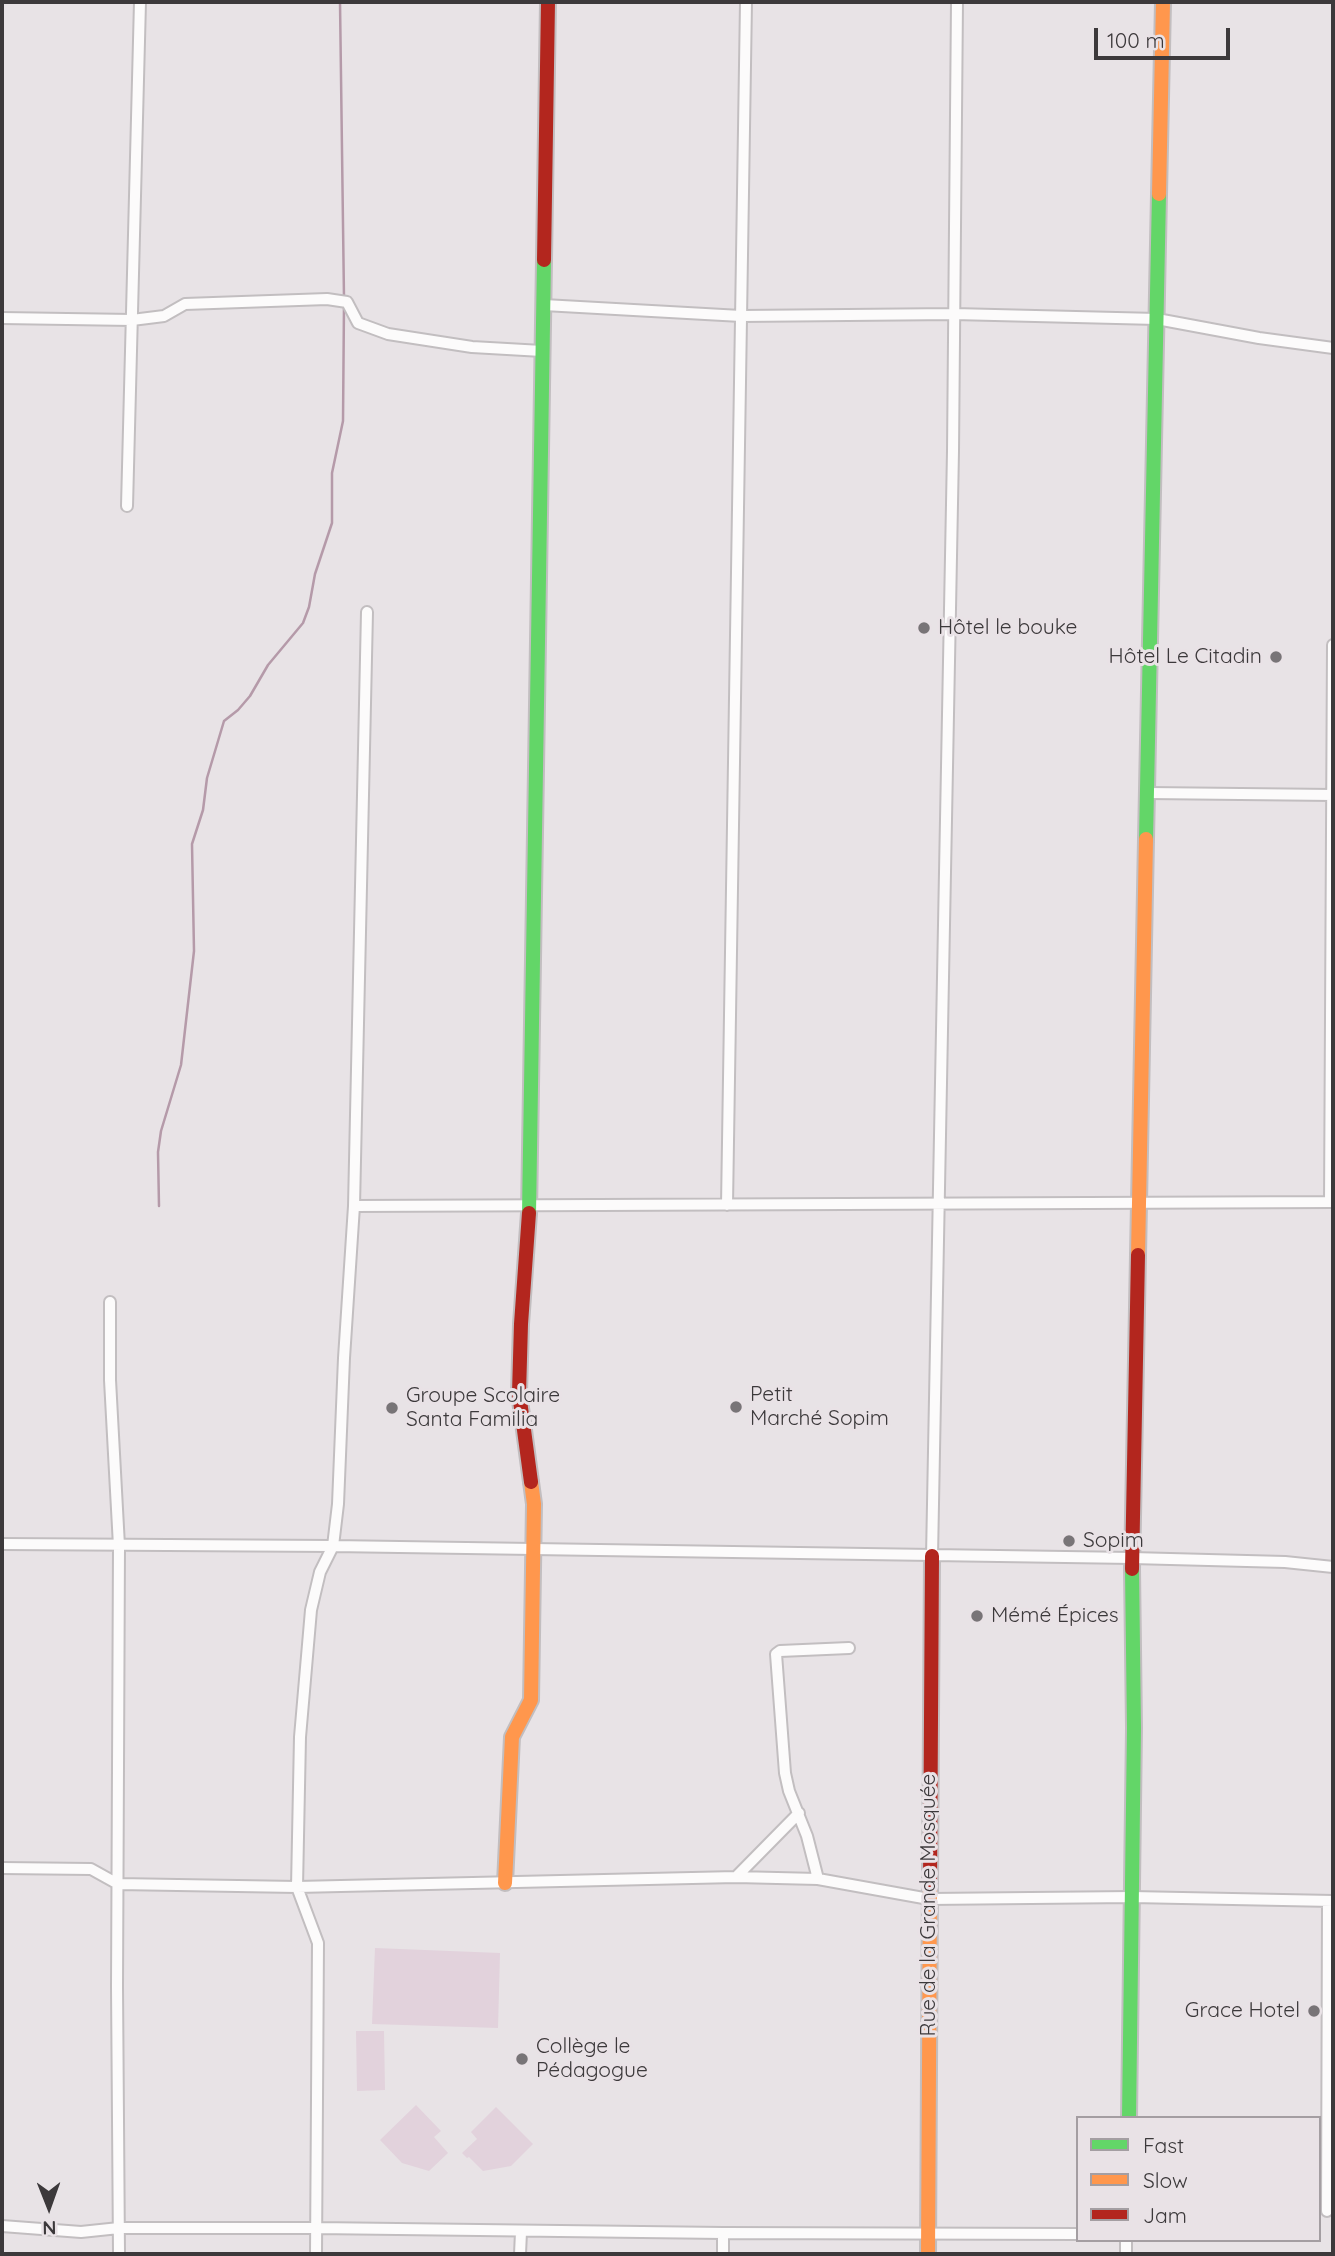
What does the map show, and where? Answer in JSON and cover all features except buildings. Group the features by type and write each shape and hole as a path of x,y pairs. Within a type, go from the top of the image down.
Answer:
{"street":[{"path":"127,506 140,2"},
{"path":"505,1883 512,1737 531,1700 534,1504 519,1393 530,1205 548,2"},
{"path":"727,1205 746,2"},
{"path":"932,1556 957,2"},
{"path":"1129,2116 1132,1558 1163,2"},
{"path":"2,318 132,320 164,316 185,304 327,299 348,302 358,323 388,334 472,347 542,351"},
{"path":"544,305 741,316 954,314 1157,319 1259,338 1333,348"},
{"path":"316,2254 318,1943 297,1887 300,1737 311,1610 320,1572 333,1546 338,1504 354,1206 367,612"},
{"path":"354,1206 1332,1202 1333,645"},
{"path":"1147,793 1333,795"},
{"path":"110,1302 110,1380 119,1546 119,2254"},
{"path":"2,1544 333,1546 1132,1558 1333,1566"},
{"name":"Rue de la Grande Mosquée","path":"928,2254 932,1556"},
{"path":"818,1879 785,1773 776,1654 780,1651 849,1648"},
{"path":"736,1877 799,1813"},
{"path":"2,1868 91,1869 118,1884 297,1887 736,1877 818,1879 929,1899 1132,1896 1331,1901 1326,2212"},
{"path":"2,2226 81,2232 119,2228 316,2228 723,2234 1076,2234"},
{"path":"520,2254 521,2232"},
{"path":"723,2234 723,2254"}],"shaded area":[{"path":"375,1948 500,1953 498,2028 372,2024"},
{"path":"356,2031 384,2031 385,2090 357,2091"},
{"path":"416,2105 441,2131 434,2137 448,2153 429,2171 402,2163 380,2140"},
{"path":"496,2107 533,2144 511,2166 483,2171 462,2153 477,2139 471,2132"}],"waterway":[{"path":"340,2 344,298"},
{"path":"159,1206 158,1152 161,1131 181,1065 194,951 192,844 203,810 207,778 224,721 250,696 268,665 303,623 309,607 315,574 332,523 332,473 343,421 344,304"}],"traffic: fast":[{"path":"1146,839 1159,194"},
{"path":"529,1213 544,260"},
{"path":"1129,2116 1134,1728 1132,1569"}],"traffic: slow":[{"path":"1159,194 1163,2"},
{"path":"1138,1255 1146,839"},
{"path":"505,1883 512,1737 531,1700 534,1504 531,1482"},
{"path":"928,2254 930,1881"}],"traffic: jam":[{"path":"544,260 548,2"},
{"path":"529,1213 519,1393 531,1482"},
{"path":"1132,1569 1138,1255"},
{"path":"930,1881 932,1556"}],"place":[{"name":"Hôtel le bouke","path":"924,628"},
{"name":"Hôtel Le Citadin","path":"1276,657"},
{"name":"Petit Marché Sopim","path":"736,1407"},
{"name":"Groupe Scolaire Santa Familia","path":"392,1408"},
{"name":"Sopim","path":"1069,1541"},
{"name":"Mémé Épices","path":"977,1616"},
{"name":"Grace Hotel","path":"1314,2011"},
{"name":"Collège le Pédagogue","path":"522,2059"}]}
